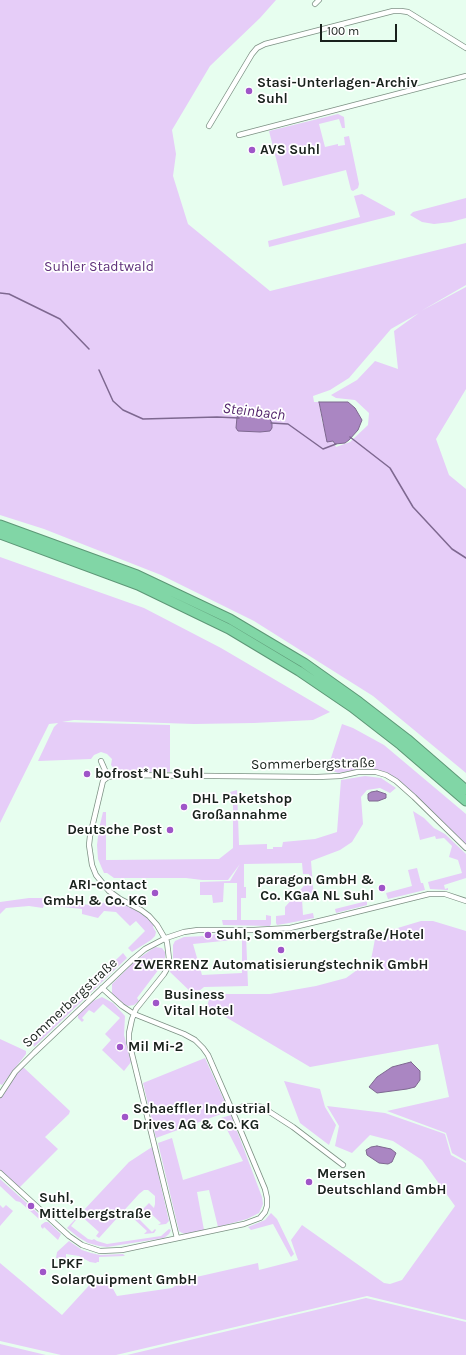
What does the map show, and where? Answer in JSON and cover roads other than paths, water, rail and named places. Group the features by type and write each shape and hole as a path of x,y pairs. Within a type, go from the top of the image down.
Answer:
{"highway":[{"path":"0,525 15,534 138,584 229,629 299,671 352,707 401,745 466,801"},
{"path":"0,534 15,534 137,574 230,619 304,663 359,702 407,739 466,790"}],"street":[{"path":"209,126 252,54 257,48 265,44 393,11 401,11 408,12 466,48"},
{"path":"239,135 466,76"},
{"path":"101,761 108,777 103,782 90,836 89,845 92,865 96,875 109,891 149,916 166,938 169,958 168,967 134,1014 130,1025 129,1042 177,1238"},
{"name":"Sommerbergstraße","path":"108,777 117,775 166,774 317,777 340,776 358,772 376,772 386,775 396,781 466,848"},
{"name":"Sommerbergstraße","path":"0,1095 15,1072 26,1060 102,988 145,949 166,938 184,932 203,930 290,928 328,920 428,894 452,896 466,901"},
{"path":"0,1173 69,1236 91,1249 110,1251 122,1250 254,1221 260,1218 265,1212 267,1198 265,1189 208,1054 195,1040 184,1034 134,1014 122,1006 102,988"},
{"path":"232,1110 244,1106 262,1107 293,1127 343,1165"}],"waterway":[{"name":"Steinbach","path":"0,293 9,294 60,319 89,349"},
{"name":"Steinbach","path":"99,370 113,401 123,410 143,419 217,417 239,418"},
{"name":"Steinbach","path":"271,423 288,424 323,449 336,444"},
{"name":"Steinbach","path":"350,437 390,468 413,507 452,549 466,558"}],"place":[{"name":"Stasi-Unterlagen-Archiv Suhl","path":"249,91"},
{"name":"AVS Suhl","path":"252,150"},
{"name":"bofrost* NL Suhl","path":"87,774"},
{"name":"DHL Paketshop Großannahme","path":"184,807"},
{"name":"Deutsche Post","path":"170,830"},
{"name":"paragon GmbH & Co. KGaA NL Suhl","path":"382,888"},
{"name":"ARI-contact GmbH & Co. KG","path":"155,893"},
{"name":"Suhl, Sommerbergstraße/Hotel","path":"208,935"},
{"name":"ZWERRENZ Automatisierungstechnik GmbH","path":"281,950"},
{"name":"Business Vital Hotel","path":"156,1003"},
{"name":"Mil Mi-2","path":"120,1047"},
{"name":"Schaeffler Industrial Drives AG & Co. KG","path":"125,1117"},
{"name":"Mersen Deutschland GmbH","path":"309,1182"},
{"name":"Suhl, Mittelbergstraße","path":"31,1206"},
{"name":"LPKF SolarQuipment GmbH","path":"43,1272"}],"park label":[{"name":"Suhler Stadtwald","path":"99,267"}]}
